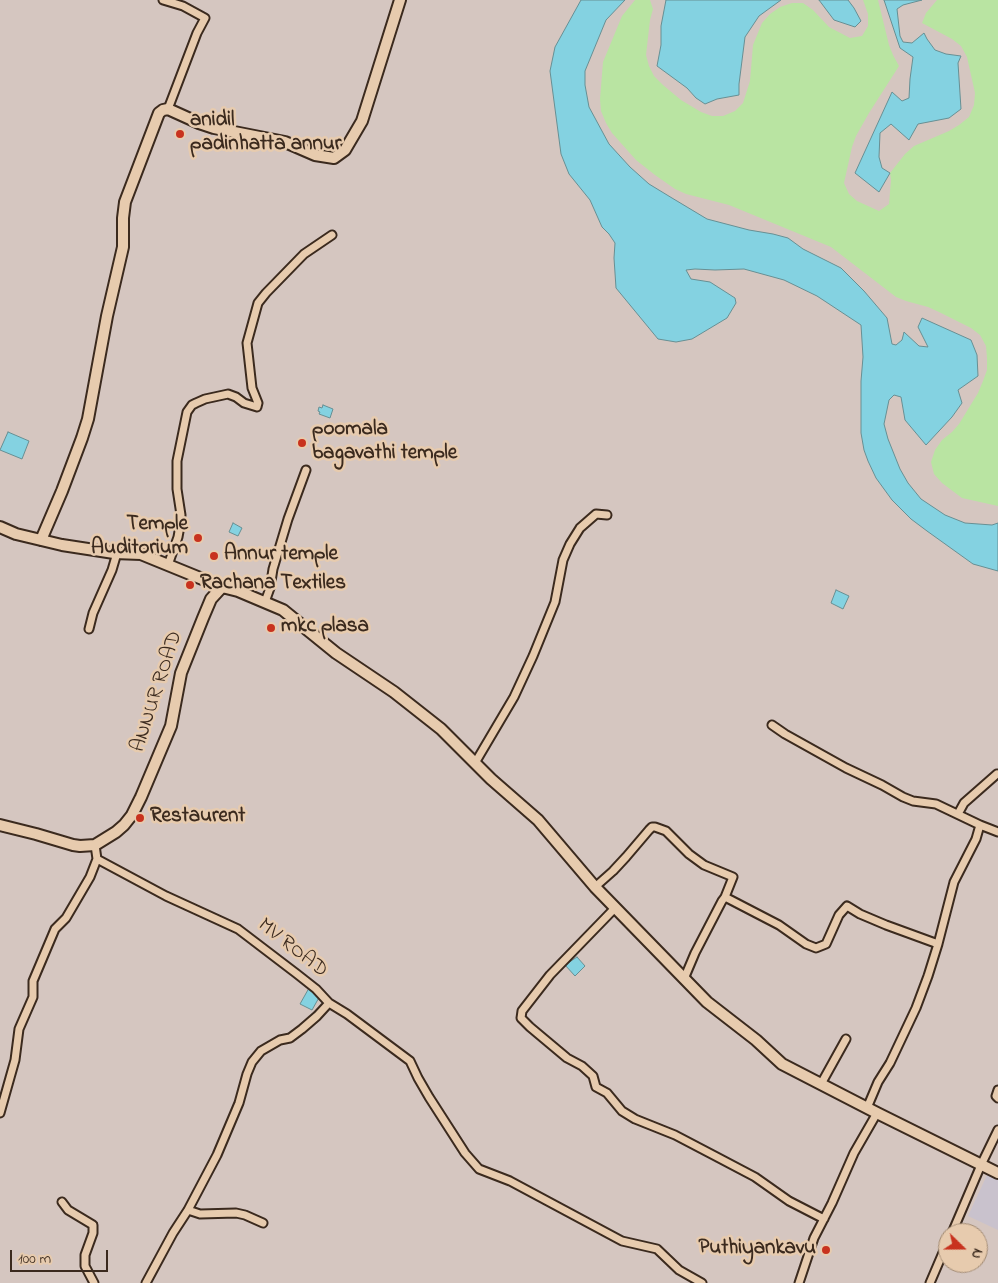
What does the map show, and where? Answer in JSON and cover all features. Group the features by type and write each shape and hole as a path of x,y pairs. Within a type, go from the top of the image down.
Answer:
{"main road":[{"path":"41,540 62,491 88,419 107,316 123,247 125,202 159,114 163,110 168,109 214,128 285,142 315,155 334,158 345,150 362,121 400,0"},
{"path":"0,527 16,534 62,546 141,554 222,587 238,590 283,610 336,653 394,692 441,729 491,779 538,820 614,908 707,1002 756,1040 782,1064 877,1114 998,1173"},
{"name":"ANNUR ROAD","path":"95,845 116,832 132,815 171,726 181,673 211,599 222,587"},
{"path":"0,825 73,845 95,845"}],"street":[{"path":"163,0 183,6 206,18 197,33 168,109"},
{"path":"168,565 180,526 181,515 177,489 177,461 187,412 192,405 205,399 228,394 236,397 244,404 257,407 258,403 252,388 246,343 258,303 304,254 332,234"},
{"path":"265,602 288,519 306,470"},
{"path":"475,763 514,696 533,656 555,602 563,560 570,544 580,528 596,514 607,515"},
{"path":"89,629 117,553"},
{"path":"772,725 784,734 903,797 913,801 936,804 998,832"},
{"path":"958,814 964,804 997,774"},
{"path":"867,1108 878,1082 890,1063 916,1008 938,944 954,882 976,839 980,825"},
{"path":"595,887 613,871 652,827 666,831 689,854 704,865 734,877 726,897 722,901 684,979"},
{"path":"0,1113 4,1089 15,1060 19,1029 33,996 34,981 55,929 66,918 90,877 98,859 95,845"},
{"name":"MV ROAD","path":"98,859 166,896 238,929 316,989 329,1003 302,1029 290,1038 280,1040 261,1051 252,1062 239,1102 217,1155 146,1283"},
{"path":"726,897 774,922 806,944 816,948 826,944 839,915 847,906 886,925 938,944"},
{"path":"614,908 550,975 522,1011 522,1018 568,1058 582,1066 593,1076 596,1087 608,1093 622,1110 635,1119 675,1135 747,1173 788,1201 824,1219"},
{"path":"329,1003 347,1014 410,1061 429,1097 465,1153 479,1169 510,1181 622,1241 657,1249 679,1270 702,1283"},
{"path":"821,1084 846,1039"},
{"path":"998,1090 996,1096 998,1098"},
{"path":"799,1283 814,1238 832,1203 854,1152 877,1114"},
{"path":"956,1223 981,1164 998,1130"},
{"path":"62,1202 68,1210 93,1225 93,1233 85,1255 85,1266 94,1283"},
{"path":"188,1210 200,1214 236,1213 246,1215 263,1223"},
{"path":"930,1283 938,1264"}],"shaded area":[{"path":"988,1173 998,1179 998,1230 988,1225 988,1223 983,1223 968,1216"}],"green space":[{"path":"635,0 650,0 653,9 646,55 654,76 681,100 701,112 712,116 723,116 735,111 743,103 750,81 753,45 762,23 770,14 780,7 792,3 803,3 813,10 829,27 850,38 862,36 868,26 868,14 863,0 878,0 889,45 899,66 856,136 844,183 849,194 857,201 879,211 889,204 890,173 905,154 914,146 959,125 969,117 974,105 975,93 967,57 961,46 952,39 922,23 926,13 937,0 998,0 998,506 962,498 942,483 934,474 931,462 935,450 942,440 959,424 983,381 987,370 987,358 986,346 980,335 971,328 928,307 896,297 831,247 729,205 686,194 675,189 636,160 612,133 601,111 603,62 622,16"}],"water":[{"path":"581,0 625,0 606,20 585,71 585,85 589,107 609,144 649,184 707,219 788,238 803,249 841,268 887,318 892,344 896,345 902,340 904,332 919,346 928,347 918,327 922,318 971,340 977,355 978,376 958,390 962,403 952,417 926,445 905,420 901,397 894,395 889,400 884,424 900,469 921,499 945,515 965,523 992,525 998,523 998,571 973,564 911,519 892,500 876,478 864,450 861,433 863,357 861,325 817,296 784,280 744,269 695,269 686,270 691,279 710,282 735,298 736,303 727,318 692,339 676,342 658,339 616,288 615,243 602,227 590,200 569,174 561,154 550,71 555,47"},
{"path":"666,0 781,0 759,16 745,37 739,95 717,99 705,104 657,66"},
{"path":"819,0 848,0 861,21 855,27 834,20"},
{"path":"884,0 922,0 903,5 897,9 900,36 903,42 912,43 924,33 935,50 961,56 958,63 961,109 949,118 918,124 909,140 891,124 880,133 879,157 882,168 890,173 879,192 855,173 892,92 902,101 909,98 913,57 900,48"},
{"path":"323,405 333,409 330,418 319,414 319,407 322,408"},
{"path":"8,432 29,441 22,459 0,450"},
{"path":"233,523 242,528 238,536 229,532"},
{"path":"836,590 849,596 843,609 831,603"},
{"path":"577,957 585,966 575,976 565,965"},
{"path":"309,988 321,994 312,1010 300,1004"}],"place":[{"name":"anidil padinhatta annur","path":"180,134"},
{"name":"poomala bagavathi temple","path":"302,443"},
{"name":"Temple Auditorium","path":"198,538"},
{"name":"Annur temple","path":"214,556"},
{"name":"Rachana Textiles","path":"190,585"},
{"name":"mkc plasa","path":"271,628"},
{"name":"Restaurent","path":"140,818"},
{"name":"Puthiyankavu","path":"826,1250"}]}
